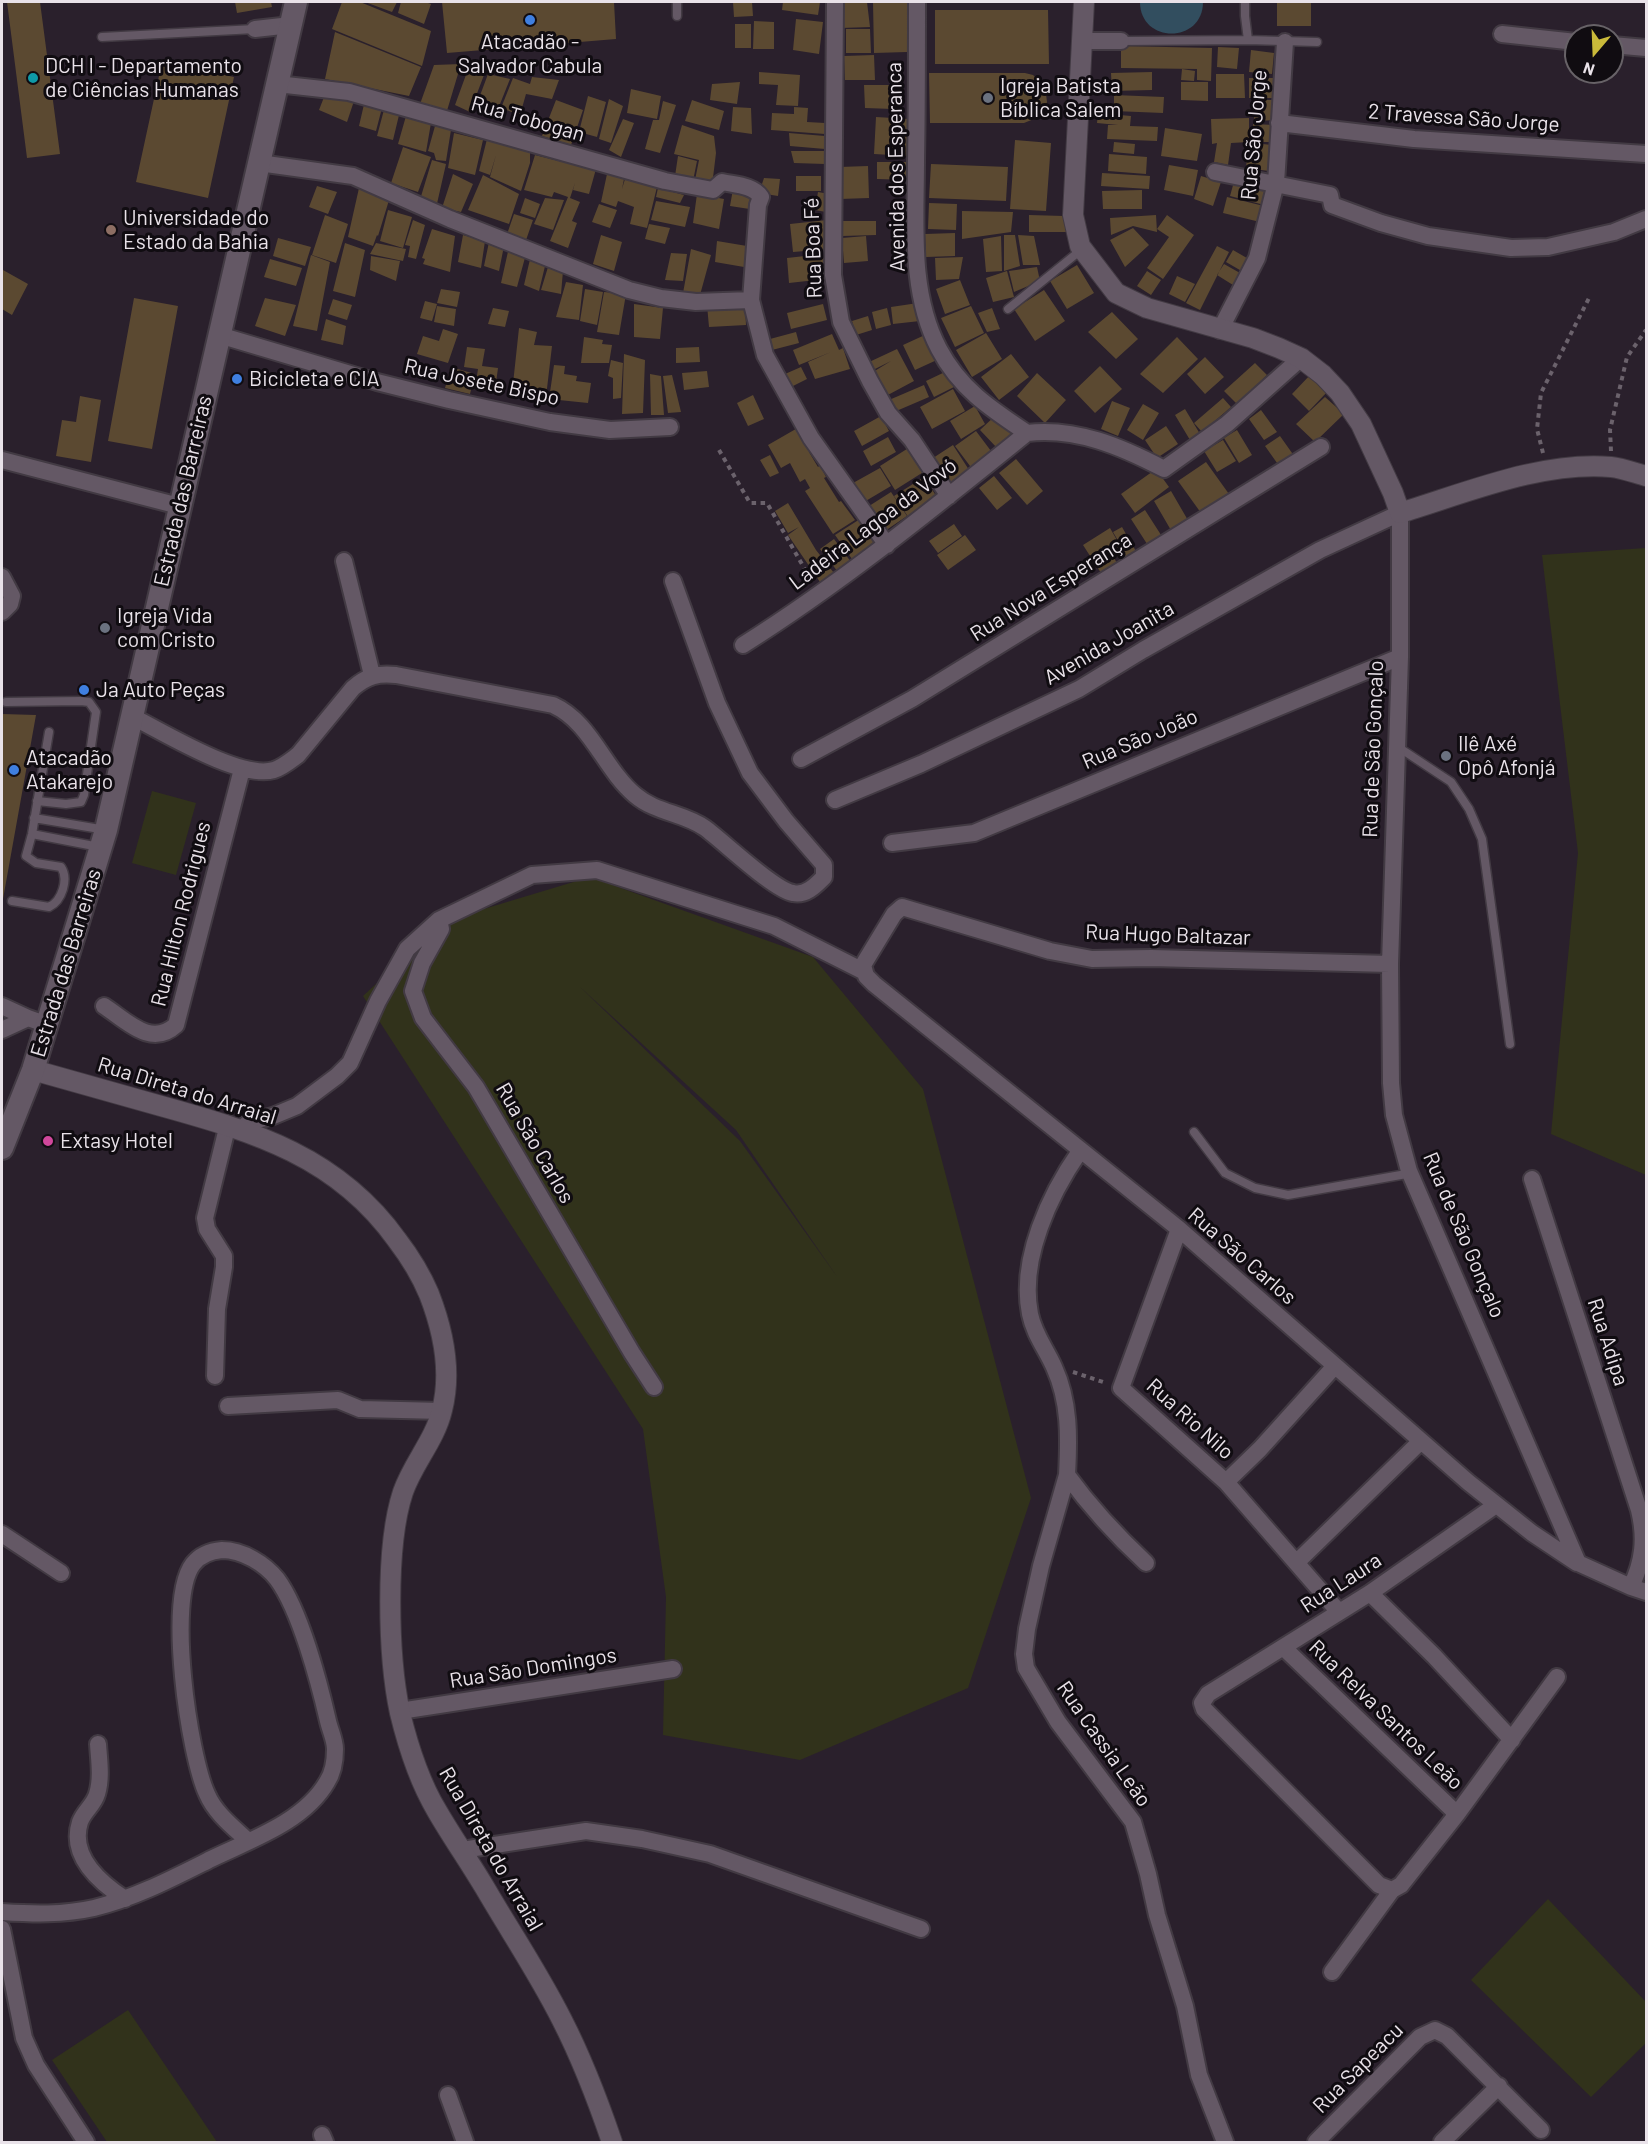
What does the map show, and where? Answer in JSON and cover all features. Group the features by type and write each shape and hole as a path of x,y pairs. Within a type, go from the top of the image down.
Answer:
{"main road":[{"name":"Estrada das Barreiras","path":"2,1148 33,1070 38,1022 104,839 296,2"}],"street":[{"name":"Rua Boa Fé","path":"835,2 833,275 841,322 888,412 912,440 949,496"},
{"name":"Avenida dos Esperanca","path":"917,2 916,260 925,316 939,349 961,382 986,405 1027,433"},
{"name":"Rua de São Gonçalo","path":"1084,2 1073,215 1082,250 1116,293 1147,308 1253,338 1301,358 1323,375 1340,393 1361,424 1400,513 1400,657 1390,964 1391,1083 1394,1115 1409,1171 1412,1173 1578,1563"},
{"path":"255,29 291,25"},
{"path":"1502,34 1564,41"},
{"path":"1083,41 1121,41"},
{"name":"Rua São Jorge","path":"1220,330 1257,258 1276,183 1285,42"},
{"path":"1624,46 1647,48"},
{"name":"Rua Tobogan","path":"277,84 349,92 665,181 713,190 722,182 754,190 760,197 752,300"},
{"name":"2 Travessa São Jorge","path":"1279,123 1414,139 1647,154"},
{"path":"259,163 352,176 450,219 629,290 661,298 696,302 752,300 754,317 765,355 785,392 811,438 887,545"},
{"path":"1215,172 1330,195 1332,206 1428,236 1511,248 1548,247 1614,232 1647,219"},
{"name":"Rua Josete Bispo","path":"219,335 377,382 550,422 610,430 670,427"},
{"path":"1027,433 1048,431 1075,434 1134,454 1164,469 1227,424 1301,358"},
{"name":"Ladeira Lagoa da Vovó","path":"743,645 790,615 887,545 1027,433"},
{"name":"Rua Nova Esperança","path":"801,759 912,699 1321,447"},
{"path":"2,460 179,506"},
{"path":"1400,513 1530,473 1611,467 1647,476"},
{"name":"Avenida Joanita","path":"835,800 921,764 1079,689 1143,650 1320,550 1400,513"},
{"path":"344,561 372,675"},
{"path":"2,577 12,596 10,604 2,612"},
{"path":"133,717 227,763 242,769 258,771 273,770 287,764 298,755 353,688 372,675 396,675 553,705 577,721 635,795 657,809 704,827 787,891 794,894 803,893 824,877 824,865 786,821 750,772 717,703 673,581"},
{"name":"Rua São João","path":"892,843 974,833 1400,657"},
{"name":"Rua Hilton Rodrigues","path":"104,1006 146,1034 158,1035 169,1032 176,1025 242,769"},
{"path":"214,1376 217,1309 224,1256 207,1228 205,1218 235,1127 297,1106 337,1076 350,1063 378,1001 407,949 439,921 532,875 597,870 774,926 863,971"},
{"name":"Rua Hugo Baltazar","path":"863,971 865,959 894,914 902,907 1050,951 1092,959 1151,958 1390,964"},
{"name":"Rua São Carlos","path":"439,921 441,929 422,963 413,991 423,1018 476,1087 632,1353 654,1386"},
{"name":"Rua São Carlos","path":"863,971 874,984 1179,1229 1420,1442 1496,1505 1532,1533 1578,1563"},
{"path":"2,1006 38,1022"},
{"path":"2,1030 38,1022"},
{"name":"Rua Direta do Arraial","path":"33,1070 235,1127 311,1161 369,1204 409,1256 424,1283 433,1303 443,1340 446,1367 442,1411 435,1430 405,1488 396,1515 391,1585 392,1647 400,1711 413,1760 435,1808 562,2020 590,2082 612,2142"},
{"name":"Rua Cassia Leão","path":"1080,1151 1049,1202 1031,1261 1028,1289 1029,1313 1036,1336 1054,1366 1064,1391 1068,1415 1067,1475 1041,1566 1027,1629 1024,1654 1026,1668 1058,1722 1133,1821 1157,1915 1185,2006 1199,2075 1225,2142"},
{"name":"Rua Adipa","path":"1532,1179 1644,1528 1639,1589"},
{"name":"Rua Rio Nilo","path":"1179,1229 1121,1388 1226,1482 1339,1612"},
{"path":"1226,1482 1260,1449 1334,1367"},
{"path":"228,1406 338,1400 360,1409 442,1411"},
{"path":"1297,1562 1420,1442"},
{"path":"1067,1475 1089,1505 1146,1563"},
{"name":"Rua Laura","path":"1392,1890 1379,1885 1210,1716 1202,1703 1208,1694 1370,1593 1496,1505"},
{"path":"2,1534 61,1573"},
{"path":"2,1912 63,1913 125,1899 156,1886 277,1827 315,1798 328,1781 333,1766 335,1747 304,1638 288,1597 263,1565 245,1555 224,1550 206,1553 192,1565 184,1585 181,1645 188,1722 202,1782 217,1811 248,1841"},
{"path":"1578,1563 1639,1589"},
{"path":"1370,1593 1434,1656 1512,1740"},
{"name":"Rua Relva Santos Leão","path":"1284,1648 1457,1814"},
{"name":"Rua São Domingos","path":"400,1711 673,1669"},
{"path":"1332,1972 1392,1890 1401,1885 1457,1814 1557,1677"},
{"path":"98,1744 100,1775 98,1793 92,1806 81,1818 77,1834 80,1852 90,1870 106,1886 125,1899"},
{"path":"462,1850 586,1831 642,1839 710,1854 921,1929"},
{"path":"2,1929 6,1964 24,2038 36,2065 86,2142"},
{"name":"Rua Sapeacu","path":"1316,2142 1420,2037 1435,2030 1447,2036 1498,2086"},
{"path":"1442,2142 1498,2086 1540,2130"},
{"path":"448,2096 465,2142"}],"lane":[{"path":"677,2 677,16"},
{"path":"1245,2 1248,40"},
{"path":"102,37 255,29"},
{"path":"1121,41 1317,42"},
{"path":"1008,309 1082,250"},
{"path":"6,702 81,701 89,702 96,712 84,795 81,802 66,804 37,801"},
{"path":"12,901 49,907 54,905 65,883 66,874 61,867 36,863 26,856 32,834 49,732"},
{"path":"1397,747 1451,782 1469,808 1482,839 1510,1044"},
{"path":"34,818 104,839"},
{"path":"32,834 104,839"},
{"path":"1194,1132 1225,1173 1255,1188 1288,1195 1412,1173"}],"path":[{"path":"1547,471 1537,429 1541,393 1590,296"},
{"path":"1611,467 1610,430 1628,357 1647,330"},
{"path":"720,450 750,503 767,503 819,594"},
{"path":"1054,1366 1121,1388"}],"green space":[{"path":"1646,548 1646,1175 1551,1134 1578,853 1542,555"},
{"path":"152,791 196,803 176,875 132,863"},
{"path":"590,877 813,957 923,1089 1031,1498 968,1688 800,1760 663,1735 666,1597 643,1429 363,996 444,921","holes":["579,986 736,1130 838,1278 740,1141"]},
{"path":"1548,1899 1646,2002 1646,2043 1591,2097 1471,1980"},
{"path":"128,2010 217,2142 107,2142 52,2060"}],"water":[{"path":"1140,2 1203,2 1200,16 1193,26 1183,32 1172,34 1160,32 1150,26 1143,16"}],"building":[{"name":"DCH I - Departamento de Ciências Humanas","path":"7,2 40,2 60,154 27,158"},
{"path":"235,2 271,2 272,7 237,13"},
{"path":"342,2 360,2 431,31 422,66 332,29"},
{"path":"365,2 397,2 392,12"},
{"path":"401,2 431,4 424,24 398,13"},
{"name":"Atacadão - Salvador Cabula","path":"442,2 614,2 616,39 447,53"},
{"path":"733,2 752,2 753,16 734,17"},
{"path":"783,2 820,2 818,15 782,10"},
{"path":"842,2 867,2 870,27 841,28"},
{"path":"873,2 908,2 907,52 874,53"},
{"path":"1277,2 1311,2 1311,26 1277,26"},
{"path":"935,10 1048,10 1049,64 935,64"},
{"path":"796,19 823,22 819,54 793,50"},
{"path":"754,21 774,22 774,49 753,49"},
{"path":"735,24 751,24 751,48 735,48"},
{"path":"846,29 870,29 871,53 846,53"},
{"path":"335,32 421,67 409,96 325,79"},
{"path":"1121,46 1212,48 1211,81 1197,80 1197,69 1121,68"},
{"path":"1218,47 1239,48 1237,69 1217,67"},
{"path":"1251,50 1274,53 1272,74 1249,72"},
{"path":"874,55 875,80 845,80 844,56"},
{"path":"162,62 234,77 208,198 136,182"},
{"path":"461,64 446,114 420,104 434,65"},
{"path":"1182,69 1195,71 1194,81 1181,80"},
{"path":"467,72 484,75 470,112 455,105"},
{"path":"759,72 800,75 798,106 776,105 778,85 759,84"},
{"path":"1152,72 1152,90 1112,91 1111,73"},
{"name":"Igreja Batista Bíblica Salem","path":"929,73 1025,73 1033,75 1045,86 1047,102 1039,117 1024,123 930,123"},
{"path":"488,74 510,79 494,119 475,109"},
{"path":"1216,74 1244,74 1245,98 1216,98"},
{"path":"532,77 559,80 552,99 526,94 520,115 501,108 513,78 530,84"},
{"path":"1249,78 1278,78 1278,98 1249,98"},
{"path":"740,82 737,104 710,100 712,84"},
{"path":"1181,82 1208,82 1208,101 1181,100"},
{"path":"864,85 893,85 893,109 865,108"},
{"path":"631,89 661,96 657,119 627,113"},
{"path":"326,92 355,98 347,122 319,110"},
{"path":"1114,95 1164,97 1163,113 1114,111"},
{"path":"588,96 606,102 597,137 579,132"},
{"path":"609,99 623,106 611,143 599,139"},
{"path":"365,100 383,104 376,131 359,126"},
{"path":"556,100 583,110 571,145 542,136"},
{"path":"692,100 724,111 719,130 685,121"},
{"path":"1254,100 1277,100 1278,120 1254,121"},
{"path":"663,101 676,105 660,153 645,149 653,120 659,120"},
{"path":"385,106 400,111 393,140 377,136"},
{"path":"733,107 751,108 752,134 731,131"},
{"path":"794,107 808,108 807,122 825,123 825,134 771,130 772,113 794,114"},
{"path":"1098,113 1131,116 1130,126 1158,127 1157,141 1107,139 1108,125 1118,125 1097,123"},
{"path":"406,116 431,123 426,152 398,144"},
{"path":"876,117 910,119 910,156 874,154"},
{"path":"1249,118 1249,142 1231,143 1228,165 1214,162 1217,143 1212,144 1211,119"},
{"path":"623,119 634,123 621,157 609,150"},
{"path":"1253,124 1274,125 1273,142 1252,142"},
{"path":"682,125 714,136 716,153 712,186 695,180 699,160 674,154"},
{"path":"435,126 451,130 446,161 436,160 434,153 428,151"},
{"path":"1165,128 1202,134 1197,161 1161,156"},
{"path":"454,133 483,140 475,175 448,168"},
{"path":"789,133 825,136 825,149 790,146"},
{"path":"487,139 515,144 514,148 530,149 530,163 521,191 490,177 496,155 490,175 479,171"},
{"path":"1015,140 1051,143 1046,211 1010,209"},
{"path":"1114,142 1135,144 1134,154 1113,152"},
{"path":"1253,143 1272,145 1269,171 1246,168 1248,147 1252,148"},
{"path":"403,147 431,157 418,192 391,183"},
{"path":"791,151 825,151 825,164 794,163"},
{"path":"1109,154 1147,157 1146,174 1108,171"},
{"path":"535,155 563,162 564,159 596,169 589,194 573,190 575,183 570,198 580,202 572,221 577,223 568,248 550,241 568,197 554,192 552,197 524,190"},
{"path":"678,156 697,161 693,181 675,176"},
{"path":"432,160 446,164 436,208 419,203"},
{"path":"877,162 910,162 910,180 877,179"},
{"path":"931,164 1008,167 1006,201 929,198"},
{"path":"1169,165 1198,170 1193,196 1164,190"},
{"path":"868,166 869,198 840,199 839,167"},
{"path":"1102,173 1150,176 1149,189 1101,186"},
{"path":"453,174 473,184 461,212 442,208"},
{"path":"607,174 624,179 622,189 625,179 657,187 647,228 630,224 634,207 618,201 616,207 601,202"},
{"path":"483,175 519,194 509,224 468,210"},
{"path":"796,176 821,176 821,191 796,191"},
{"path":"1201,176 1221,182 1213,206 1194,199"},
{"path":"764,178 780,179 778,196 759,193"},
{"path":"1235,178 1273,187 1268,206 1230,196"},
{"path":"317,186 337,192 328,214 309,207"},
{"path":"359,188 390,197 373,246 348,237"},
{"path":"658,188 684,195 680,203 656,197"},
{"path":"733,189 757,194 756,210 730,206"},
{"path":"1142,190 1142,209 1103,209 1102,191"},
{"path":"818,192 829,194 826,212 815,210"},
{"path":"697,194 724,199 719,229 693,223"},
{"path":"1227,197 1264,206 1260,222 1223,213"},
{"path":"525,198 540,204 535,218 520,213"},
{"path":"545,198 564,200 553,230 534,224"},
{"path":"656,201 690,207 685,227 651,220"},
{"path":"929,203 957,204 956,230 928,229"},
{"path":"599,204 617,210 610,228 592,222"},
{"path":"388,210 412,217 403,248 380,241"},
{"path":"962,211 1013,212 1011,232 962,239"},
{"path":"514,214 533,220 525,243 506,237"},
{"path":"325,215 348,224 336,263 312,255"},
{"path":"1029,215 1064,216 1066,232 1029,232"},
{"path":"1156,215 1157,232 1133,226 1111,235 1110,218"},
{"path":"1167,215 1194,235 1163,279 1147,268 1169,237 1157,229"},
{"path":"413,220 425,225 416,259 408,257 410,246 405,245"},
{"path":"827,220 830,249 793,252 790,224"},
{"path":"841,221 876,221 876,235 842,236"},
{"path":"649,224 670,228 665,244 645,239"},
{"path":"1133,228 1149,245 1125,267 1110,240"},
{"path":"432,229 455,236 450,272 423,264 425,259 422,258"},
{"path":"955,233 955,256 926,257 925,234"},
{"path":"463,235 485,241 481,268 458,262"},
{"path":"601,235 622,242 614,271 593,264"},
{"path":"1004,235 1015,235 1020,266 1004,271"},
{"path":"1018,235 1034,236 1040,265 1023,265"},
{"path":"866,236 868,261 844,263 842,238"},
{"path":"1001,236 1002,271 986,272 983,239"},
{"path":"278,238 311,247 305,266 273,256"},
{"path":"717,241 747,246 744,267 715,262"},
{"path":"489,242 504,246 499,271 484,266"},
{"path":"345,243 365,250 355,297 333,291"},
{"path":"376,243 406,249 403,261 370,254"},
{"path":"1217,246 1229,252 1200,310 1186,303"},
{"path":"509,247 526,254 517,287 501,283"},
{"path":"691,249 711,255 700,295 683,293"},
{"path":"1233,250 1252,261 1245,273 1226,262"},
{"path":"671,253 687,254 683,281 665,280"},
{"path":"823,254 825,279 789,283 787,258"},
{"path":"311,255 330,262 317,331 293,326"},
{"path":"531,255 546,262 539,291 524,285"},
{"path":"371,256 400,261 396,281 370,270"},
{"path":"963,257 959,279 936,280 935,258"},
{"path":"270,259 302,268 296,286 264,277"},
{"path":"1224,264 1240,273 1233,285 1217,275"},
{"path":"1077,265 1094,293 1067,309 1050,281"},
{"path":"548,267 563,271 561,294 541,290"},
{"path":"1037,267 1040,281 1014,292 1009,271"},
{"path":"3,270 28,284 12,315 2,309"},
{"path":"1007,271 1014,297 993,302 986,278"},
{"path":"1147,271 1161,280 1151,295 1137,286"},
{"path":"1177,276 1195,284 1185,302 1169,294"},
{"path":"960,280 970,305 945,314 936,289"},
{"path":"566,282 583,285 579,320 556,317"},
{"path":"441,289 460,292 457,307 437,303"},
{"path":"585,289 603,292 597,325 580,321"},
{"path":"1044,290 1065,321 1035,341 1014,309"},
{"path":"604,292 626,294 619,335 597,332"},
{"path":"134,298 178,306 152,449 108,441"},
{"path":"265,298 296,305 285,336 255,326"},
{"path":"333,299 352,305 347,320 328,314"},
{"path":"425,301 437,304 432,321 420,318"},
{"path":"745,302 746,325 709,327 707,305"},
{"path":"918,303 920,321 893,324 891,307"},
{"path":"634,304 663,308 660,339 634,337"},
{"path":"823,304 827,320 791,329 787,313"},
{"path":"437,306 456,309 454,326 434,322"},
{"path":"971,306 984,333 955,347 941,318"},
{"path":"493,308 509,311 505,327 488,324"},
{"path":"887,308 891,325 876,329 872,312"},
{"path":"992,308 1000,329 987,332 978,313"},
{"path":"1112,312 1138,339 1116,359 1088,332"},
{"path":"868,316 872,330 856,335 852,321"},
{"path":"326,319 346,326 343,345 321,340"},
{"path":"519,328 537,332 534,345 552,346 546,397 512,393"},
{"path":"443,329 458,334 448,363 417,354 423,336 439,341"},
{"path":"796,332 799,343 772,350 770,339"},
{"path":"986,333 1002,359 972,377 956,350"},
{"path":"832,334 839,350 843,348 850,369 815,379 808,362 831,352 799,365 793,350"},
{"path":"927,334 939,359 915,370 903,345"},
{"path":"584,337 603,340 602,344 612,345 609,363 581,363"},
{"path":"1177,337 1198,359 1163,393 1140,374"},
{"path":"467,347 485,349 482,366 498,368 495,390 475,388 478,369 464,367"},
{"path":"699,347 700,362 676,363 676,348"},
{"path":"897,349 914,381 886,396 873,372 891,361 871,371 867,363"},
{"path":"624,354 645,360 643,413 622,414"},
{"path":"1011,354 1029,377 999,400 981,377"},
{"path":"1205,357 1224,377 1205,394 1187,374"},
{"path":"611,360 623,363 621,398 613,399 613,378 608,376"},
{"path":"1255,363 1267,375 1237,404 1224,391"},
{"path":"554,365 565,366 564,374 577,376 576,381 591,383 588,403 549,399"},
{"path":"1100,366 1122,389 1095,413 1074,391"},
{"path":"451,367 475,374 470,394 445,388"},
{"path":"801,367 807,379 791,387 785,374"},
{"path":"707,371 709,387 684,390 682,373"},
{"path":"947,371 954,387 934,397 926,381"},
{"path":"1037,373 1066,400 1045,423 1017,396"},
{"path":"650,374 661,376 664,415 651,415"},
{"path":"1311,374 1328,391 1309,411 1292,394"},
{"path":"672,375 681,412 668,413 663,376"},
{"path":"924,385 929,397 894,412 889,400"},
{"path":"953,389 965,411 932,429 920,407"},
{"path":"753,395 764,419 748,426 737,403"},
{"path":"80,396 101,400 91,462 56,456 62,420 76,422"},
{"path":"1325,397 1344,414 1315,442 1296,424"},
{"path":"1223,398 1231,407 1202,432 1194,423"},
{"path":"1112,401 1130,408 1118,436 1101,429"},
{"path":"1143,404 1159,413 1143,440 1127,430"},
{"path":"975,406 985,424 961,439 950,421"},
{"path":"1185,409 1200,434 1190,440 1175,415"},
{"path":"1261,410 1277,432 1264,440 1249,419"},
{"path":"997,414 1014,433 997,448 980,430"},
{"path":"881,416 889,431 862,446 854,431"},
{"path":"801,426 814,449 809,452 818,467 820,465 826,477 824,478 839,502 841,501 855,520 833,534 805,491 810,488 805,479 800,482 790,463 781,468 768,445"},
{"path":"1166,426 1178,444 1157,458 1145,440"},
{"path":"1237,430 1252,455 1239,463 1224,438"},
{"path":"976,431 994,455 973,470 955,446"},
{"path":"1280,436 1297,460 1282,470 1265,446"},
{"path":"888,437 896,452 871,466 863,451"},
{"path":"1223,440 1236,461 1217,472 1204,451"},
{"path":"953,445 971,473 951,485 933,458"},
{"path":"910,447 925,471 895,490 880,466"},
{"path":"770,455 779,473 770,477 760,460"},
{"path":"1016,459 1043,491 1027,505 999,473"},
{"path":"1206,462 1229,494 1201,513 1178,481"},
{"path":"880,468 891,486 864,502 853,483"},
{"path":"1156,469 1169,487 1135,513 1121,494"},
{"path":"994,476 1012,498 997,510 979,488"},
{"path":"924,477 940,502 911,521 894,496"},
{"path":"1171,491 1189,522 1172,532 1154,501"},
{"path":"891,492 907,516 882,533 866,508"},
{"path":"788,503 816,550 834,573 820,582 788,535 799,527 788,533 775,511"},
{"path":"1145,510 1163,538 1149,547 1131,519"},
{"path":"860,519 876,543 852,559 835,535"},
{"path":"954,524 962,536 938,553 929,541"},
{"path":"1122,527 1137,553 1125,560 1116,546 1120,544 1113,532"},
{"path":"1110,528 1118,542 1108,548 1117,563 1101,573 1083,545"},
{"path":"965,535 976,550 948,570 937,555"},
{"path":"834,539 851,562 838,572 820,549"},
{"name":"Atacadão Atakarejo","path":"2,714 36,715 3,899 2,899"}],"place":[{"name":"Atacadão - Salvador Cabula","path":"530,20"},
{"name":"DCH I - Departamento de Ciências Humanas","path":"33,78"},
{"name":"Igreja Batista Bíblica Salem","path":"988,98"},
{"name":"Universidade do Estado da Bahia","path":"111,230"},
{"name":"Bicicleta e CIA","path":"237,379"},
{"name":"Igreja Vida com Cristo","path":"105,628"},
{"name":"Ja Auto Peças","path":"84,690"},
{"name":"Ilê Axé Opô Afonjá","path":"1446,756"},
{"name":"Atacadão Atakarejo","path":"14,770"},
{"name":"Extasy Hotel","path":"48,1141"}]}
